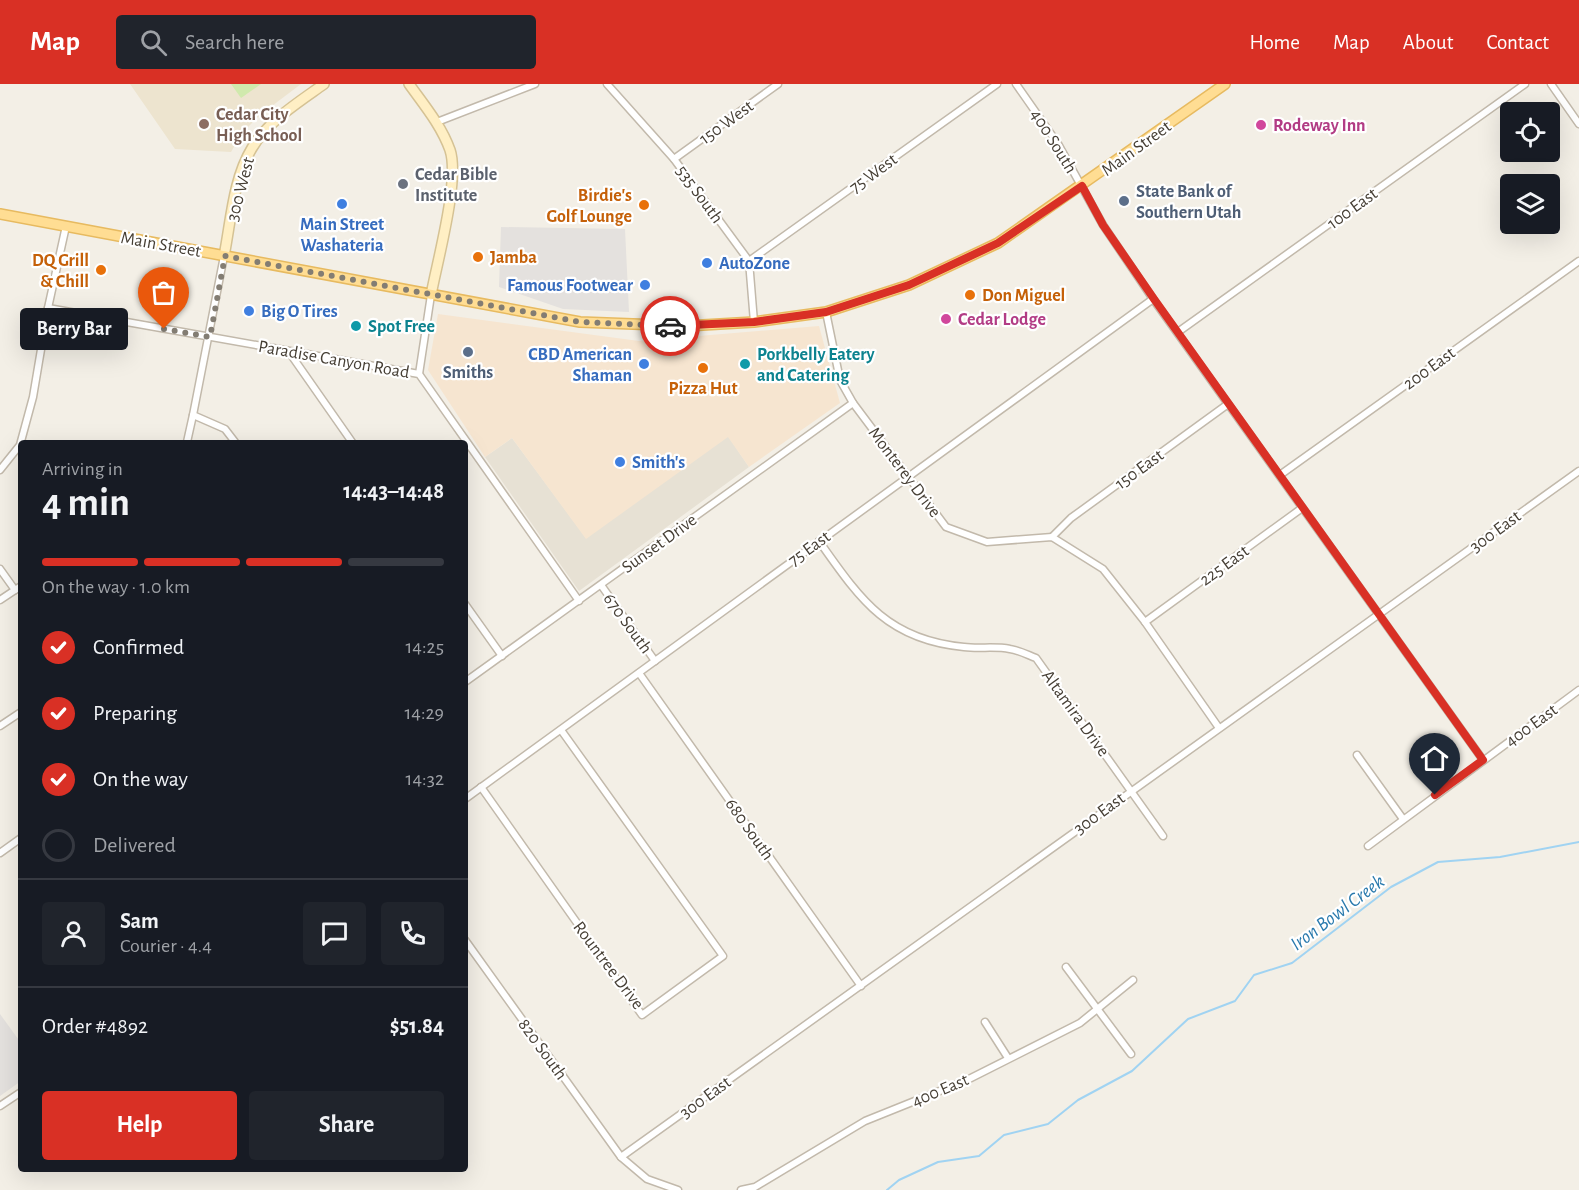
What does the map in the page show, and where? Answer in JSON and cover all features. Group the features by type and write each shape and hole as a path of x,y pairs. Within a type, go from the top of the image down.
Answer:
{"main road":[{"name":"300 West","path":"225,256 239,179 253,146 285,112 324,84"},
{"path":"409,84 436,122 450,152 452,178 431,295"},
{"name":"Main Street","path":"0,214 591,323 686,326 754,322 826,312 909,285 998,243 1225,84"}],"street":[{"path":"436,122 535,84"},
{"name":"535 South","path":"607,84 674,159 749,261"},
{"name":"150 West","path":"674,159 778,84"},
{"name":"75 West","path":"749,261 997,84"},
{"name":"400 South","path":"1016,84 1059,144 1103,225 1154,299 1483,760"},
{"name":"100 East","path":"1178,332 1525,84"},
{"path":"1551,84 1579,124"},
{"path":"21,440 33,397 48,308 66,226"},
{"path":"187,440 225,256"},
{"path":"749,261 754,322"},
{"name":"200 East","path":"1280,475 1579,261"},
{"path":"418,374 431,295"},
{"name":"75 East","path":"468,797 1154,299"},
{"name":"Paradise Canyon Road","path":"48,308 418,374 465,440"},
{"name":"Monterey Drive","path":"826,312 840,380 853,403 946,527 987,542 1052,537"},
{"path":"289,352 351,440"},
{"name":"Sunset Drive","path":"468,680 853,403"},
{"name":"150 East","path":"1052,537 1071,518 1228,404"},
{"path":"193,415 225,429 233,440"},
{"name":"Paradise Canyon Road","path":"468,444 579,601"},
{"path":"0,470 18,448"},
{"name":"300 East","path":"621,1157 1579,471"},
{"name":"225 East","path":"1145,622 1302,508"},
{"path":"1052,537 1103,569 1145,622 1219,728"},
{"name":"Altamira Drive","path":"819,541 857,595 888,623 926,640 963,647 1010,649 1036,658 1163,836"},
{"path":"0,569 18,588 0,600"},
{"name":"670 South","path":"601,585 655,661"},
{"path":"468,608 502,656"},
{"name":"680 South","path":"639,673 861,986"},
{"name":"400 East","path":"1368,846 1579,690"},
{"path":"0,726 18,714"},
{"name":"Rountree Drive","path":"481,787 642,1015 659,1003 723,956 561,730"},
{"path":"1357,754 1403,819"},
{"path":"0,853 18,840"},
{"name":"820 South","path":"468,944 621,1157"},
{"path":"1066,967 1099,1008 1131,1054"},
{"name":"400 East","path":"741,1190 755,1187 865,1121 968,1080 1080,1023 1133,980"},
{"path":"985,1022 1008,1058"},
{"path":"0,1107 18,1094"},
{"path":"621,1157 647,1179 678,1190"}],"shaded area":[{"name":"Cedar City High School","path":"130,84 301,84 260,115 242,133 231,152 175,149"},
{"path":"501,227 625,229 629,312 563,309 499,287"},
{"path":"438,314 639,341 819,326 840,403 749,467 728,437 586,539 512,438 485,457 428,370"},
{"path":"728,436 749,467 579,591 485,457 512,438 586,538"},
{"path":"0,1014 18,1039 18,1083 0,1096"}],"green space":[{"path":"231,84 261,84 241,98"}],"waterway":[{"name":"Iron Bowl Creek","path":"887,1190 899,1180 938,1162 979,1156 1004,1135 1048,1124 1078,1100 1132,1071 1188,1019 1235,1001 1254,975 1292,963 1391,887 1438,862 1500,857 1579,842"}],"way so far":[{"path":"164,329 210,337 225,256 580,322 670,326"}],"place":[{"name":"Cedar City High School","path":"204,124"},
{"name":"Rodeway Inn","path":"1261,125"},
{"name":"Cedar Bible Institute","path":"403,184"},
{"name":"State Bank of Southern Utah","path":"1124,201"},
{"name":"Main Street Washateria","path":"342,204"},
{"name":"Birdie's Golf Lounge","path":"644,205"},
{"name":"Jamba","path":"478,257"},
{"name":"AutoZone","path":"707,263"},
{"name":"DQ Grill & Chill","path":"101,270"},
{"name":"Famous Footwear","path":"645,285"},
{"name":"Don Miguel","path":"970,295"},
{"name":"Big O Tires","path":"249,311"},
{"name":"Cedar Lodge","path":"946,319"},
{"name":"Spot Free","path":"356,326"},
{"name":"Berry Bar","path":"164,329"},
{"name":"Smiths","path":"468,352"},
{"name":"CBD American Shaman","path":"644,364"},
{"name":"Porkbelly Eatery and Catering","path":"745,364"},
{"name":"Pizza Hut","path":"703,368"},
{"name":"Smith's","path":"620,462"}],"route":[{"path":"670,326 754,322 826,312 909,285 998,243 1082,186 1103,225 1154,299 1483,760 1435,795"}]}
